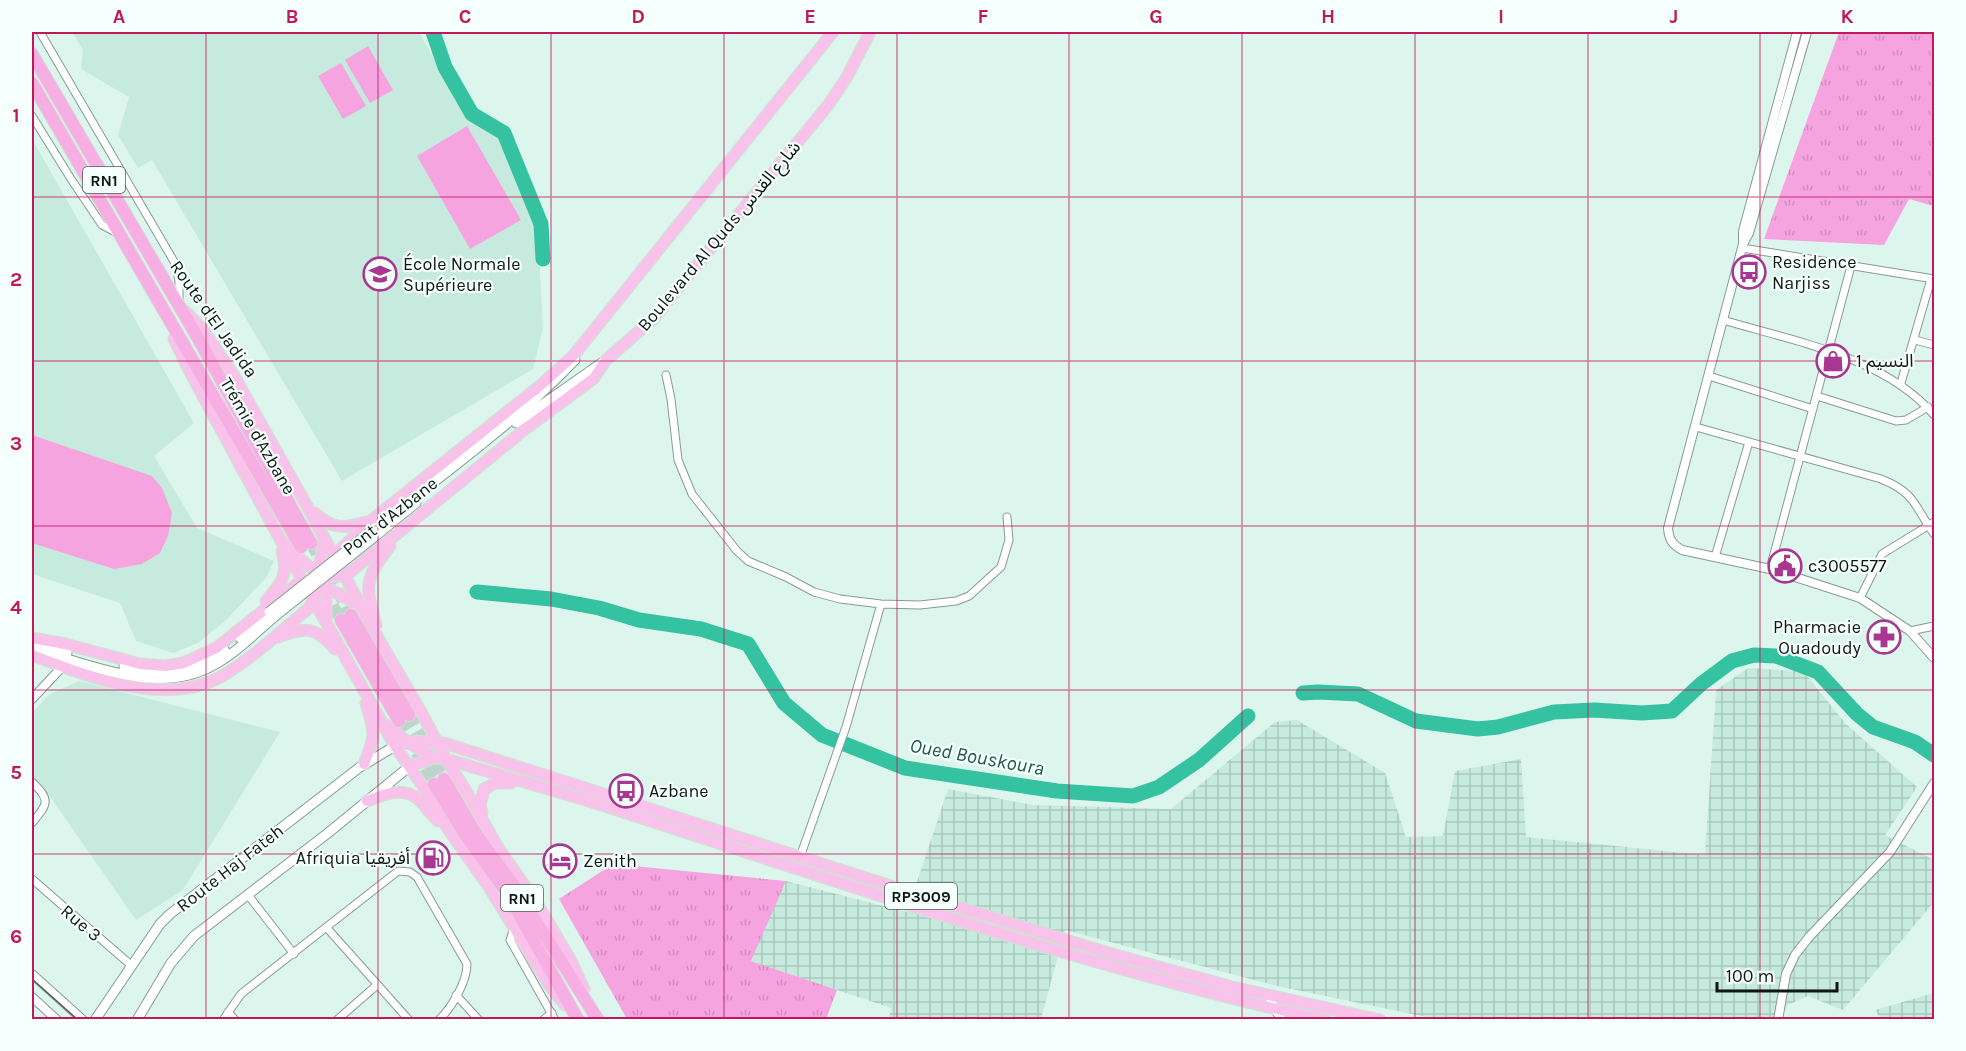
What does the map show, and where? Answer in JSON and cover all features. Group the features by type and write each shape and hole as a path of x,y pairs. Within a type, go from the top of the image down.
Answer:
{"highway":[{"name":"Route d'El Jadida","path":"32,54 179,305"},
{"name":"Route d'El Jadida","path":"32,83 159,301"},
{"name":"Trémie d'Azbane","path":"159,301 306,545 179,305"},
{"path":"351,614 404,718"},
{"name":"RN1","path":"433,783 466,836 507,893 577,1020"},
{"name":"RN1","path":"433,783 476,834 512,884 598,1020"}],"main road":[{"name":"Boulevard Al Quds شارع القدس","path":"334,555 375,527 480,432 542,384 574,355 833,32"},
{"name":"Boulevard Al Quds شارع القدس","path":"345,575 357,568 552,408 594,378 606,360 652,319 829,104 847,77 870,32"},
{"name":"Route d'El Jadida","path":"159,301 190,372 313,602 351,667"},
{"name":"Route d'El Jadida","path":"179,305 203,330 234,375 308,506 324,541 345,575 351,614 382,645"},
{"path":"512,423 574,361 615,305"},
{"path":"512,423 606,360"},
{"name":"Pont d'Azbane","path":"272,614 375,527 512,423"},
{"path":"308,506 325,522 336,527 375,527"},
{"path":"405,527 373,568 368,581 370,603 382,645 426,721 440,756 483,820 497,846 538,905 570,959 598,1020"},
{"path":"280,539 310,568 324,574 345,575"},
{"path":"242,627 281,584 285,562 280,539"},
{"path":"301,560 308,562 317,558 324,541"},
{"path":"32,652 62,667 138,687 160,690 186,688 220,677 309,608 321,588 324,574 324,541"},
{"path":"324,574 334,555"},
{"path":"32,640 64,644 140,664 166,666 184,663 216,648 293,585 304,584 348,597"},
{"path":"321,588 327,626"},
{"path":"348,597 351,614"},
{"path":"327,626 331,604 339,598 348,597"},
{"path":"32,640 62,652 129,668 158,673 172,672 210,660 272,614"},
{"path":"32,652 143,678 173,679 214,666 272,614"},
{"path":"269,640 301,630 312,630 329,642 351,667 395,746 410,766 433,783"},
{"path":"360,683 374,730 372,745 364,764"},
{"path":"381,721 416,745 440,756"},
{"path":"410,766 426,721"},
{"path":"426,721 469,751"},
{"path":"395,746 436,742"},
{"name":"RP3009","path":"436,742 1112,954 1269,995 1380,1020"},
{"name":"Route Haj Fateh","path":"95,1020 160,924 170,914 364,764 395,746"},
{"path":"410,766 440,756 469,751"},
{"path":"440,756 424,769 433,783 447,828"},
{"name":"RP3009","path":"440,756 611,808 907,904 1108,965 1229,999 1325,1020"},
{"name":"Route Haj Fateh","path":"137,1020 181,950 194,936 410,766"},
{"path":"483,820 480,805 484,789 502,782 529,784"},
{"path":"367,801 399,792 409,794 417,798 447,828 489,887 550,986 577,1020"}],"street":[{"path":"40,32 176,265 179,305"},
{"path":"1743,246 1743,231 1797,32"},
{"path":"1807,32 1749,233 1743,246 1668,528 1669,537 1672,543 1682,550 1770,569 1860,598 1910,631 1935,658"},
{"path":"32,116 70,179 102,225 118,233"},
{"path":"1743,246 1933,279 1901,383"},
{"path":"1770,569 1851,266"},
{"path":"1723,320 1828,352 1874,370 1901,383 1935,415"},
{"path":"1915,340 1935,345"},
{"path":"666,375 678,460 685,479 700,505 737,551 748,561 814,592 840,599 881,604 944,604 969,596 1000,567 1009,540 1007,517"},
{"path":"1710,376 1813,408"},
{"path":"1816,396 1896,421 1906,420 1928,407"},
{"path":"1696,427 1799,458 1881,479 1902,488 1932,524 1935,534"},
{"path":"1715,557 1749,442"},
{"path":"1860,598 1882,554 1932,524"},
{"path":"800,857 846,727 881,604"},
{"path":"1910,631 1935,626"},
{"path":"32,699 62,667"},
{"path":"32,782 44,793 46,803 43,811 32,823"},
{"path":"1778,1020 1786,974 1795,955 1809,937 1890,852 1935,783"},
{"path":"223,1020 241,994 398,871 410,872 417,877 467,964 466,974 452,1004 439,1020"},
{"name":"Rue 3","path":"32,879 132,966"},
{"path":"248,895 294,954"},
{"path":"327,928 409,1020"},
{"path":"514,928 510,940 554,1016 543,1020"},
{"path":"32,974 83,1020"},
{"path":"337,1020 377,985"},
{"path":"456,994 479,1020"},
{"path":"1269,995 1282,1020"},
{"path":"32,998 57,1020"},
{"path":"228,1011 235,1020"}],"shaded area":[{"name":"École Normale Supérieure","path":"72,32 419,32 470,121 501,134 537,219 543,328 533,369 342,481 152,160 138,168 118,135 129,97 81,69 83,50"},
{"path":"32,139 194,423 154,456 197,528 274,561 266,578 225,621 198,643 173,653 136,641 120,603 32,574"},
{"path":"1748,668 1803,671 1846,724 1917,787 1885,835 1934,860 1934,902 1843,1010 1808,996 1788,1005 1780,1019 1436,1019 1277,986 1065,930 1041,1019 889,1019 891,1008 750,961 786,881 907,912 948,789 1033,805 1171,809 1275,722 1297,720 1385,773 1406,837 1443,836 1455,771 1521,759 1526,837 1705,855 1716,690"},
{"path":"79,681 280,732 183,890 136,920 51,798 32,777 32,713 50,694"},
{"path":"1934,993 1934,1019 1881,1019 1875,1010"}],"green space":[{"path":"1839,32 1934,32 1934,206 1909,199 1884,245 1764,239"},
{"path":"368,46 393,90 370,103 345,60"},
{"path":"341,63 366,106 343,119 318,76"},
{"path":"467,126 521,220 470,249 417,156"},
{"path":"32,435 152,476 162,488 172,513 168,536 160,553 142,564 114,569 32,543"},
{"path":"613,864 786,881 751,961 837,990 826,1019 627,1019 559,899"}],"waterway":[{"name":"Oued Bouskoura","path":"433,32 445,67 472,114 504,133 541,224 543,259"},
{"name":"Oued Bouskoura","path":"477,592 551,599 599,608 639,620 701,629 748,644 784,703 822,735 905,768 1057,791 1133,796 1159,787 1199,760 1248,716"},
{"name":"Oued Bouskoura","path":"1303,693 1358,694 1416,721 1478,729 1498,727 1554,712 1672,711 1701,684 1732,661 1754,655 1776,656 1818,672 1857,714 1873,727 1915,742 1934,755"}],"tunnel":[{"path":"311,543 351,615"},
{"path":"324,590 341,620"},
{"path":"409,715 444,779"},
{"path":"399,721 434,784"}],"tram line":[{"path":"32,979 78,1020"}],"place":[{"name":"Residence Narjiss","path":"1749,272"},
{"name":"École Normale Supérieure","path":"380,274"},
{"name":"النسيم 1","path":"1833,361"},
{"name":"c3005577","path":"1785,566"},
{"name":"Pharmacie Ouadoudy","path":"1884,637"},
{"name":"Azbane","path":"626,791"},
{"name":"Afriquia أفريقيا","path":"433,858"},
{"name":"Zenith","path":"560,861"}]}
